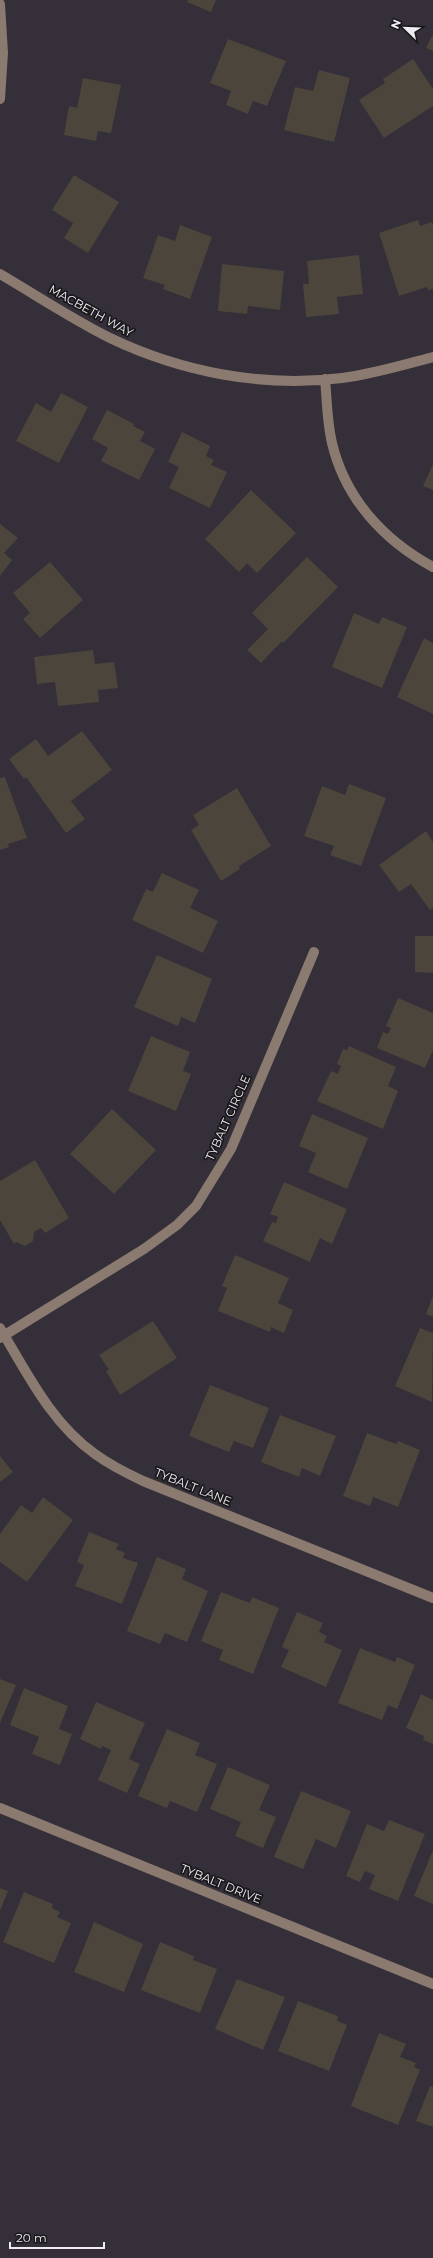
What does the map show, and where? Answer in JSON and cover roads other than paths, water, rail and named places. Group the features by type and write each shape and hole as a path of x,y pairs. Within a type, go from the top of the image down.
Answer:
{"street":[{"path":"0,4 3,53 0,99"},
{"name":"MACBETH WAY","path":"0,274 91,328 123,344 164,360 194,368 244,377 296,381 355,375 433,357"},
{"path":"325,379 331,441 350,491 364,512 382,531 400,547 433,566"},
{"name":"TYBALT CIRCLE","path":"2,1334 155,1241 177,1225 196,1206 226,1161 314,952"},
{"name":"TYBALT LANE","path":"2,1334 56,1417 73,1436 105,1462 143,1481 433,1598"},
{"name":"TYBALT DRIVE","path":"0,1808 433,1984"}]}
